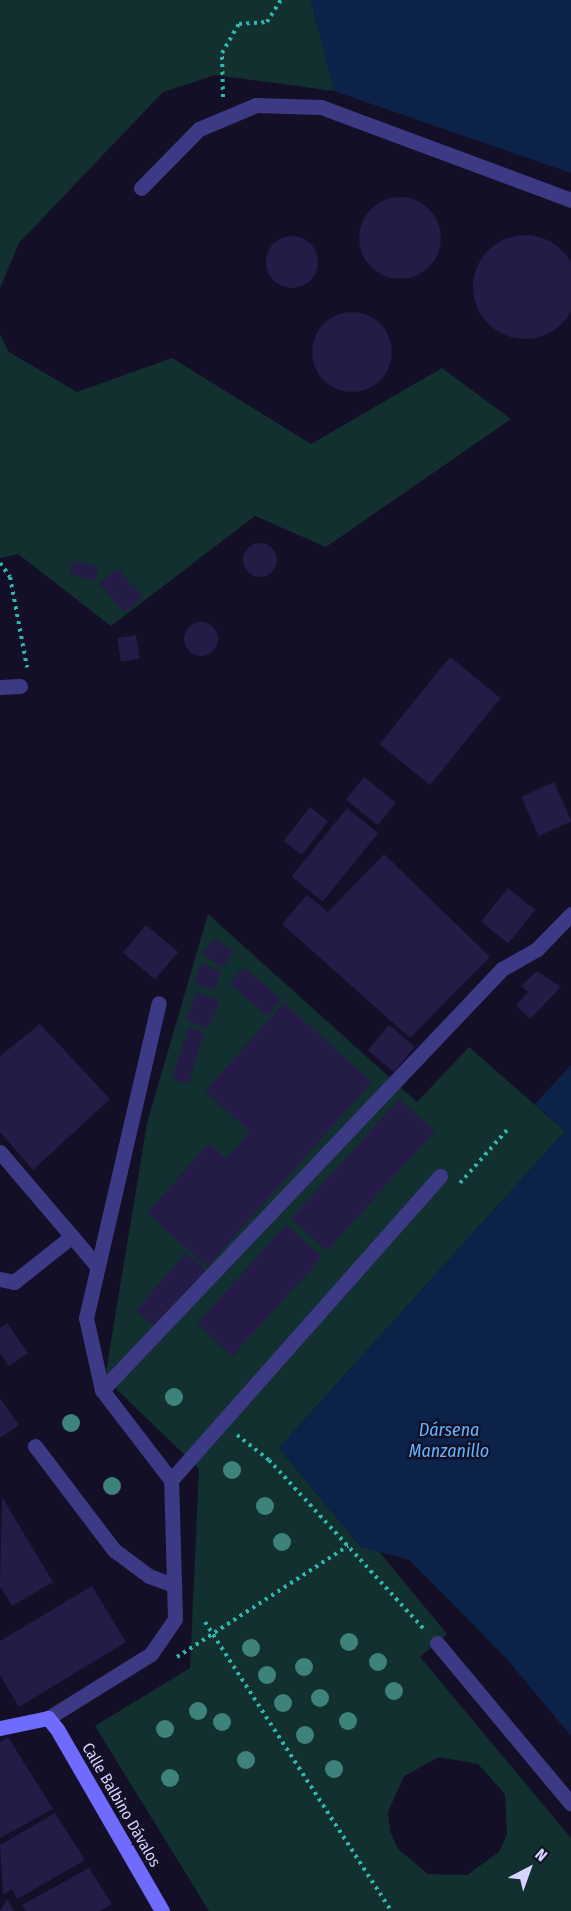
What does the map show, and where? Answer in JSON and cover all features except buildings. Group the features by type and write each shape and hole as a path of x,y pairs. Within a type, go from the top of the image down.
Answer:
{"main road":[{"path":"2,1723 48,1718"},
{"name":"Calle Balbino Dávalos","path":"48,1718 162,1911"}],"street":[{"path":"141,188 199,129 255,105 321,107 571,200"},
{"path":"0,687 20,686"},
{"path":"102,1390 502,969 537,949 571,914"},
{"path":"48,1718 162,1643 175,1619 171,1480 102,1390 86,1318 159,1003"},
{"path":"0,1152 97,1266"},
{"path":"171,1480 440,1176"},
{"path":"0,1279 14,1282 72,1236"},
{"path":"34,1446 114,1551 149,1576 174,1585"},
{"path":"437,1643 571,1804"}],"path":[{"path":"223,119 222,54 239,24 267,22 281,0"},
{"path":"0,563 10,577 29,660 20,686"},
{"path":"453,1191 508,1129"},
{"path":"242,1428 237,1435 269,1460 437,1643"},
{"path":"173,1659 348,1546"},
{"path":"205,1622 391,1911"}],"green space":[{"path":"0,0 311,0 334,91 215,75 163,92 19,243 0,288"},
{"path":"0,334 9,352 77,392 172,358 311,444 442,368 511,419 326,547 255,516 111,626 18,554 0,558"},
{"path":"208,914 417,1102 469,1047 565,1131 279,1448 361,1547 377,1549 447,1634 420,1657 571,1838 571,1911 209,1911 95,1726 190,1668 199,1469 105,1378 147,1123","holes":["439,1757 478,1764 505,1794 507,1834 499,1852 467,1875 428,1874 398,1849 390,1831 388,1812 404,1776"]}],"water":[{"path":"311,0 571,0 571,173 334,91"},
{"name":"Dársena Manzanillo","path":"571,1065 571,1736 505,1657 409,1560 361,1547 279,1448 565,1131 535,1104"}]}
